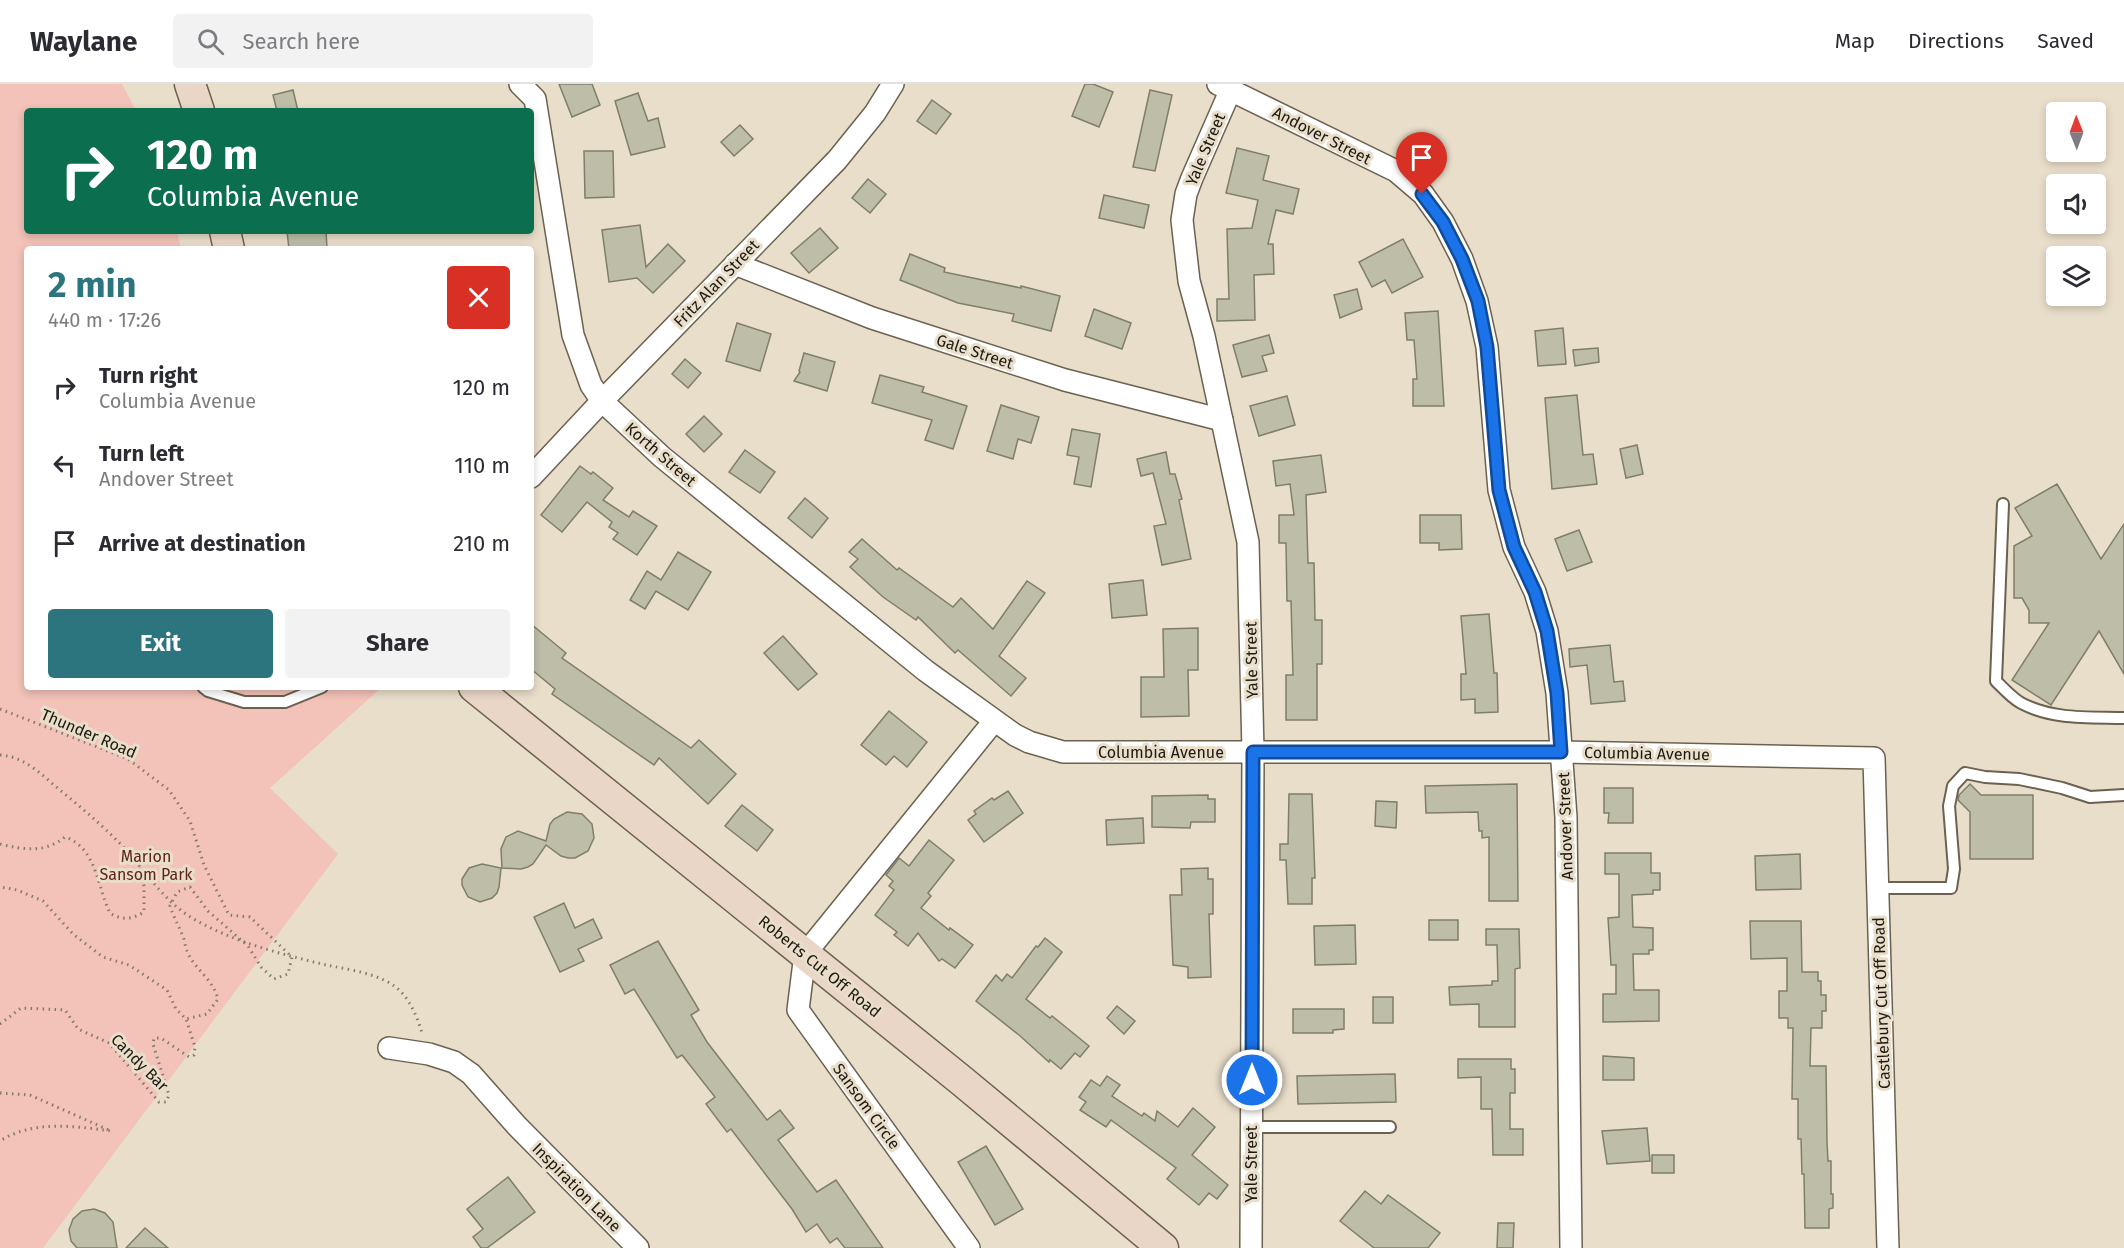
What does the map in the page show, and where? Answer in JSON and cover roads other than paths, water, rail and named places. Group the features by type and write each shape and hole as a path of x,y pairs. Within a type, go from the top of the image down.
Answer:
{"street":[{"path":"190,84 198,108"},
{"name":"Korth Street","path":"520,84 536,99 573,334 591,385 602,401 671,465 926,671 989,717"},
{"name":"Fritz Alan Street","path":"534,474 837,160 875,112 893,84"},
{"name":"Yale Street","path":"1225,87 1186,194 1182,220 1189,281 1204,336 1248,542 1253,752 1251,1248"},
{"name":"Andover Street","path":"1225,87 1396,171 1422,194 1443,222 1462,259 1478,301 1487,347 1499,490 1514,547 1535,592 1547,631 1557,693 1566,817 1571,1248"},
{"name":"Gale Street","path":"735,264 872,318 1065,380 1222,420"},
{"name":"Roberts Cut Off Road","path":"478,690 805,954 1163,1248"},
{"path":"805,954 989,717"},
{"name":"Columbia Avenue","path":"989,717 1029,742 1063,752 1561,752 1874,758"},
{"name":"Castlebury Cut Off Road","path":"1874,758 1888,1248"},
{"name":"Sansom Circle","path":"805,954 798,1010 969,1248"},
{"name":"Inspiration Lane","path":"389,1048 429,1054 454,1062 471,1074 517,1126 638,1248"}],"lane":[{"path":"2003,504 1996,681 2019,703 2048,714 2124,718"},
{"path":"207,690 244,702 285,702 315,690"},
{"path":"1878,888 1951,888 1954,870 1949,806 1953,786 1965,773 1985,777 2019,778 2090,797 2124,795"},
{"path":"1251,1127 1390,1127"}],"park label":[{"name":"Marion Sansom Park","path":"146,865"}]}
